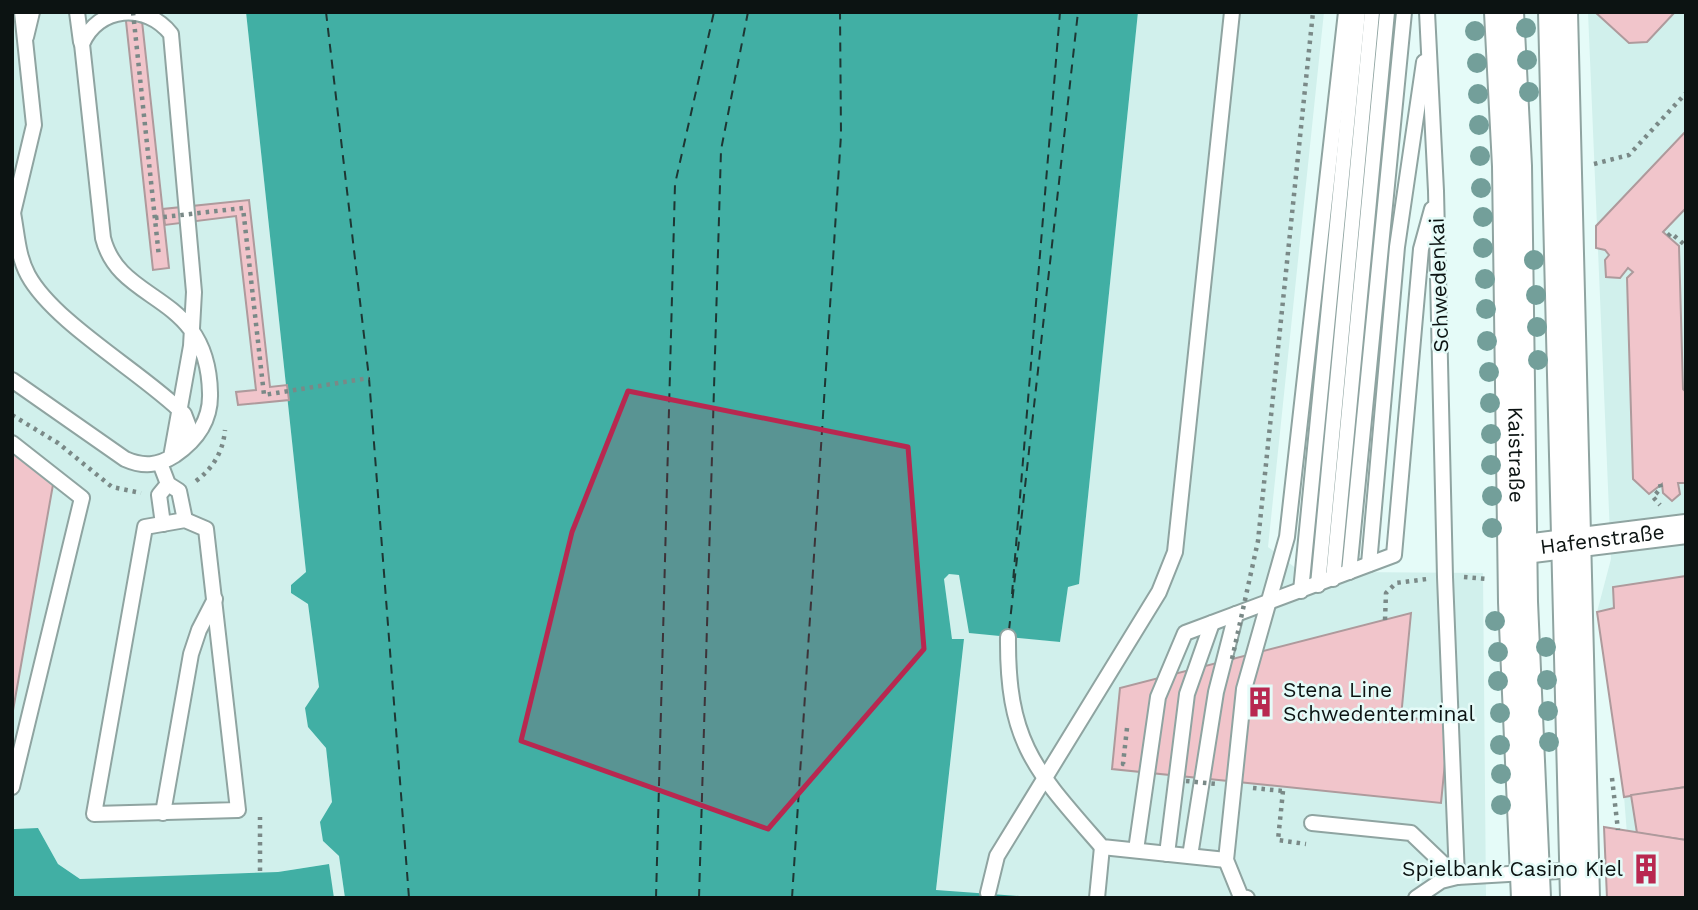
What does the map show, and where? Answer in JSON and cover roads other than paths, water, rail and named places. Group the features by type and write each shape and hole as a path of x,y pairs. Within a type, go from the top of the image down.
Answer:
{"main road":[{"name":"Kaistraße","path":"1504,12 1512,166 1517,550 1531,886"},
{"path":"1558,12 1580,884"}],"street":[{"name":"Hafenstraße","path":"1517,550 1686,529"}],"lane":[{"path":"22,12 34,125 13,210 22,261 35,286 61,312 180,410"},
{"path":"25,41 32,12"},
{"path":"12,380 125,459 140,464 166,460 197,435 209,412 207,358 192,329 122,271 107,253 77,12"},
{"path":"988,893 997,856 1159,592 1175,552 1232,12"},
{"path":"1247,898 1241,897 1226,860 1244,689 1287,537 1291,512 1346,12"},
{"path":"1301,591 1358,12"},
{"path":"1318,585 1372,12"},
{"path":"1333,579 1387,12"},
{"path":"1349,572 1404,12"},
{"name":"Schwedenkai","path":"1427,12 1436,191 1445,558 1458,877"},
{"path":"82,44 88,29 110,15 143,13 162,23 171,34 193,277 192,329 180,410 166,460 168,484 159,495 163,524"},
{"path":"12,20 25,41"},
{"path":"12,30 25,41"},
{"path":"1368,565 1397,247 1429,30"},
{"path":"1136,850 1158,697 1185,633 1394,555 1421,249 1436,191"},
{"path":"12,443 82,498 12,787"},
{"path":"168,484 179,491 185,520"},
{"path":"185,520 206,529 238,810 94,814 145,527 185,520"},
{"path":"163,813 191,654 199,629 215,599"},
{"path":"1190,856 1216,692 1236,614"},
{"path":"1167,854 1187,694 1212,623"},
{"path":"1008,637 1007,677 1012,709 1022,740 1045,781 1102,847 1226,860"},
{"path":"1312,823 1411,833 1458,877"},
{"path":"1097,898 1102,847"},
{"path":"1416,898 1441,881 1458,877 1531,886 1580,884"}],"water":[{"path":"246,12 1138,12 1079,584 1068,587 1060,642 969,633 959,575 949,574 944,579 952,639 964,639 936,890 1046,898 345,898 339,856 323,841 320,822 332,802 326,748 308,727 305,708 319,687 308,604 291,593 291,585 306,572"},
{"path":"38,828 58,864 80,879 278,872 329,864 334,898 12,898 12,829"}],"place":[{"name":"Stena Line Schwedenterminal","path":"1260,702"},
{"name":"Spielbank Casino Kiel","path":"1646,869"}]}
